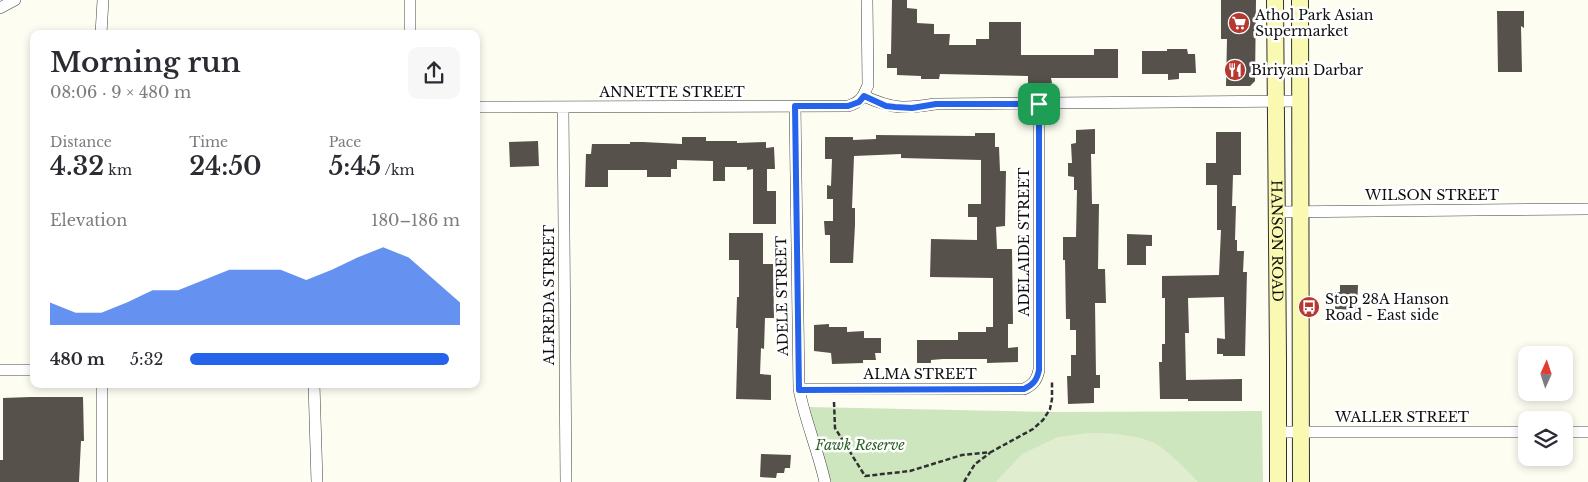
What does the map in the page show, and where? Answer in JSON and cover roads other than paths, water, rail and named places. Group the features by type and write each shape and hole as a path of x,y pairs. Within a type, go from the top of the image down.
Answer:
{"main road":[{"name":"HANSON ROAD","path":"1275,0 1278,482"},
{"name":"HANSON ROAD","path":"1300,0 1301,482"}],"street":[{"path":"0,8 15,0"},
{"path":"101,30 103,0"},
{"path":"410,0 410,30"},
{"path":"867,0 866,90 886,106 912,108 936,104 1300,101"},
{"name":"ANNETTE STREET","path":"480,107 848,106 859,102 866,90"},
{"name":"ADELAIDE STREET","path":"1037,378 1039,370 1039,104"},
{"name":"ADELE STREET","path":"795,106 799,390 802,405 821,461 825,482"},
{"name":"ALFREDA STREET","path":"563,107 566,482"},
{"name":"WILSON STREET","path":"1276,212 1588,209"},
{"path":"0,370 30,370"},
{"name":"ALMA STREET","path":"799,390 1024,389 1031,386 1037,378"},
{"path":"102,388 102,482"},
{"path":"314,388 317,482"},
{"name":"WALLER STREET","path":"1277,432 1518,432"},
{"path":"1573,432 1588,432"}],"place":[{"name":"Athol Park Asian Supermarket","path":"1239,23"},
{"name":"Biriyani Darbar","path":"1235,70"},
{"name":"Stop 28A Hanson Road - East side","path":"1309,307"}],"park label":[{"name":"Fawk Reserve","path":"860,445"}]}
